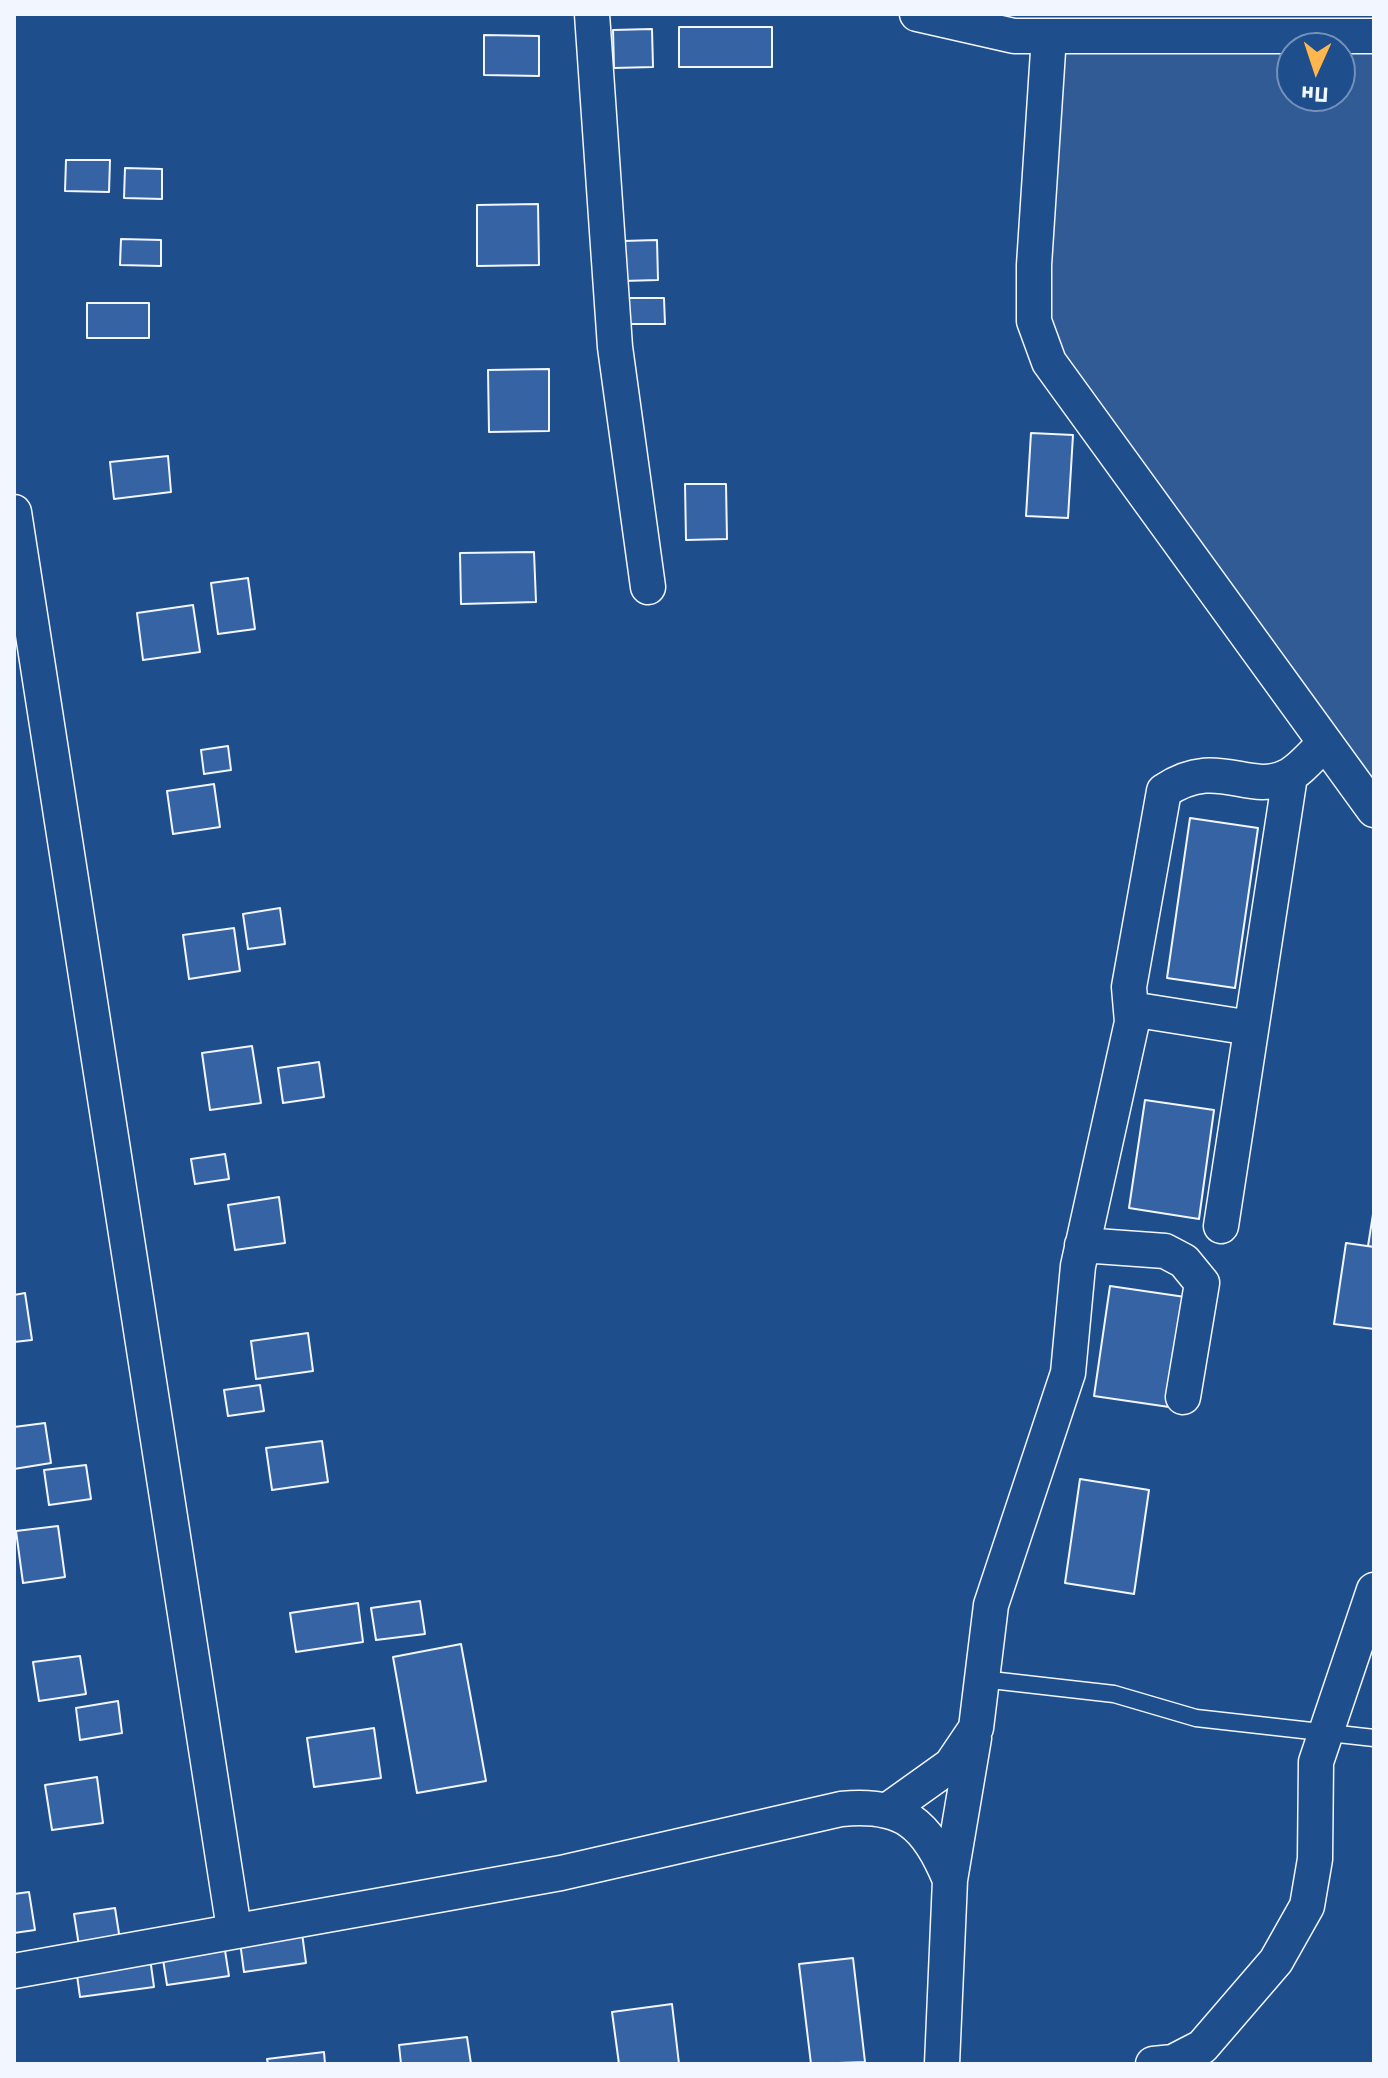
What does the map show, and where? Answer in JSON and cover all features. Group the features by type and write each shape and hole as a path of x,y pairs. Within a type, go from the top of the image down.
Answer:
{"street":[{"path":"592,14 615,347 648,587"},
{"path":"917,14 1014,36 1374,36"},
{"path":"1049,36 1034,265 1034,321 1049,362 1374,810"},
{"path":"14,512 234,1929"},
{"path":"942,2064 950,1880 976,1728 991,1605 1068,1373 1082,1245 1132,1022 1129,987 1164,791 1180,780 1204,773 1274,781 1290,776 1324,744"},
{"path":"1221,1226 1290,776"},
{"path":"1131,1009 1251,1028"},
{"path":"1082,1245 1165,1251 1184,1261 1202,1283 1183,1397"},
{"path":"1153,2064 1173,2062 1202,2047 1276,1961 1307,1906 1315,1859 1316,1762 1374,1590"},
{"path":"888,1810 951,1765 976,1728"},
{"path":"14,1971 234,1929 561,1873 841,1809 874,1806 898,1812 922,1829 939,1853 950,1880"}],"lane":[{"path":"982,1679 1114,1694 1196,1718 1374,1738"}],"shaded area":[{"path":"1049,36 1276,36 1276,112 1356,112 1356,36 1374,36 1374,810 1049,362"}],"building":[{"path":"679,27 772,27 772,67 679,67"},
{"path":"652,29 653,67 614,68 613,30"},
{"path":"484,35 539,36 539,76 484,75"},
{"path":"66,160 110,160 109,192 65,191"},
{"path":"125,168 162,169 162,199 124,198"},
{"path":"538,204 539,265 477,266 477,205"},
{"path":"121,239 161,240 161,266 120,265"},
{"path":"657,240 658,280 623,281 623,241"},
{"path":"628,298 664,298 665,324 628,324"},
{"path":"87,303 149,303 149,338 87,338"},
{"path":"549,369 549,431 489,432 488,370"},
{"path":"1031,433 1073,435 1068,518 1026,516"},
{"path":"168,456 171,492 114,499 110,462"},
{"path":"685,484 726,484 727,539 686,540"},
{"path":"534,552 536,602 461,604 460,553"},
{"path":"248,578 255,629 218,634 211,583"},
{"path":"193,605 200,652 143,660 137,613"},
{"path":"228,746 231,770 204,774 201,750"},
{"path":"214,784 220,827 173,834 167,791"},
{"path":"1190,818 1258,828 1235,988 1167,978"},
{"path":"280,908 285,944 248,949 243,914"},
{"path":"234,928 240,971 189,979 183,935"},
{"path":"252,1046 261,1103 210,1110 202,1053"},
{"path":"319,1062 324,1097 283,1103 278,1068"},
{"path":"1145,1100 1214,1110 1199,1219 1129,1208"},
{"path":"225,1154 229,1179 195,1184 191,1159"},
{"path":"279,1197 285,1243 235,1250 228,1205"},
{"path":"1374,1208 1374,1247 1368,1246"},
{"path":"1346,1243 1374,1247 1374,1329 1334,1324"},
{"path":"1110,1286 1185,1297 1169,1407 1094,1396"},
{"path":"25,1293 32,1340 14,1342 14,1295"},
{"path":"308,1333 313,1371 256,1379 251,1341"},
{"path":"260,1385 264,1411 228,1416 224,1390"},
{"path":"45,1423 51,1463 14,1469 14,1427"},
{"path":"322,1441 328,1482 272,1490 266,1448"},
{"path":"86,1465 91,1499 49,1505 44,1470"},
{"path":"1080,1479 1149,1490 1134,1594 1065,1583"},
{"path":"58,1526 65,1577 23,1583 16,1531"},
{"path":"420,1601 425,1634 376,1640 371,1608"},
{"path":"358,1603 363,1642 296,1652 290,1613"},
{"path":"461,1644 486,1781 417,1793 393,1657"},
{"path":"80,1656 86,1694 39,1701 33,1662"},
{"path":"118,1701 122,1733 80,1740 76,1708"},
{"path":"374,1728 381,1778 314,1787 307,1738"},
{"path":"97,1777 103,1823 52,1830 45,1785"},
{"path":"29,1892 35,1930 14,1933 14,1894"},
{"path":"115,1908 120,1940 79,1946 74,1914"},
{"path":"302,1933 306,1963 244,1972 240,1942"},
{"path":"224,1944 229,1976 167,1985 162,1953"},
{"path":"150,1958 154,1987 80,1997 76,1968"},
{"path":"853,1958 865,2062 811,2064 799,1964"},
{"path":"672,2004 679,2064 619,2064 612,2012"},
{"path":"467,2037 471,2064 401,2064 399,2045"},
{"path":"324,2052 325,2064 268,2064 267,2059"}]}
